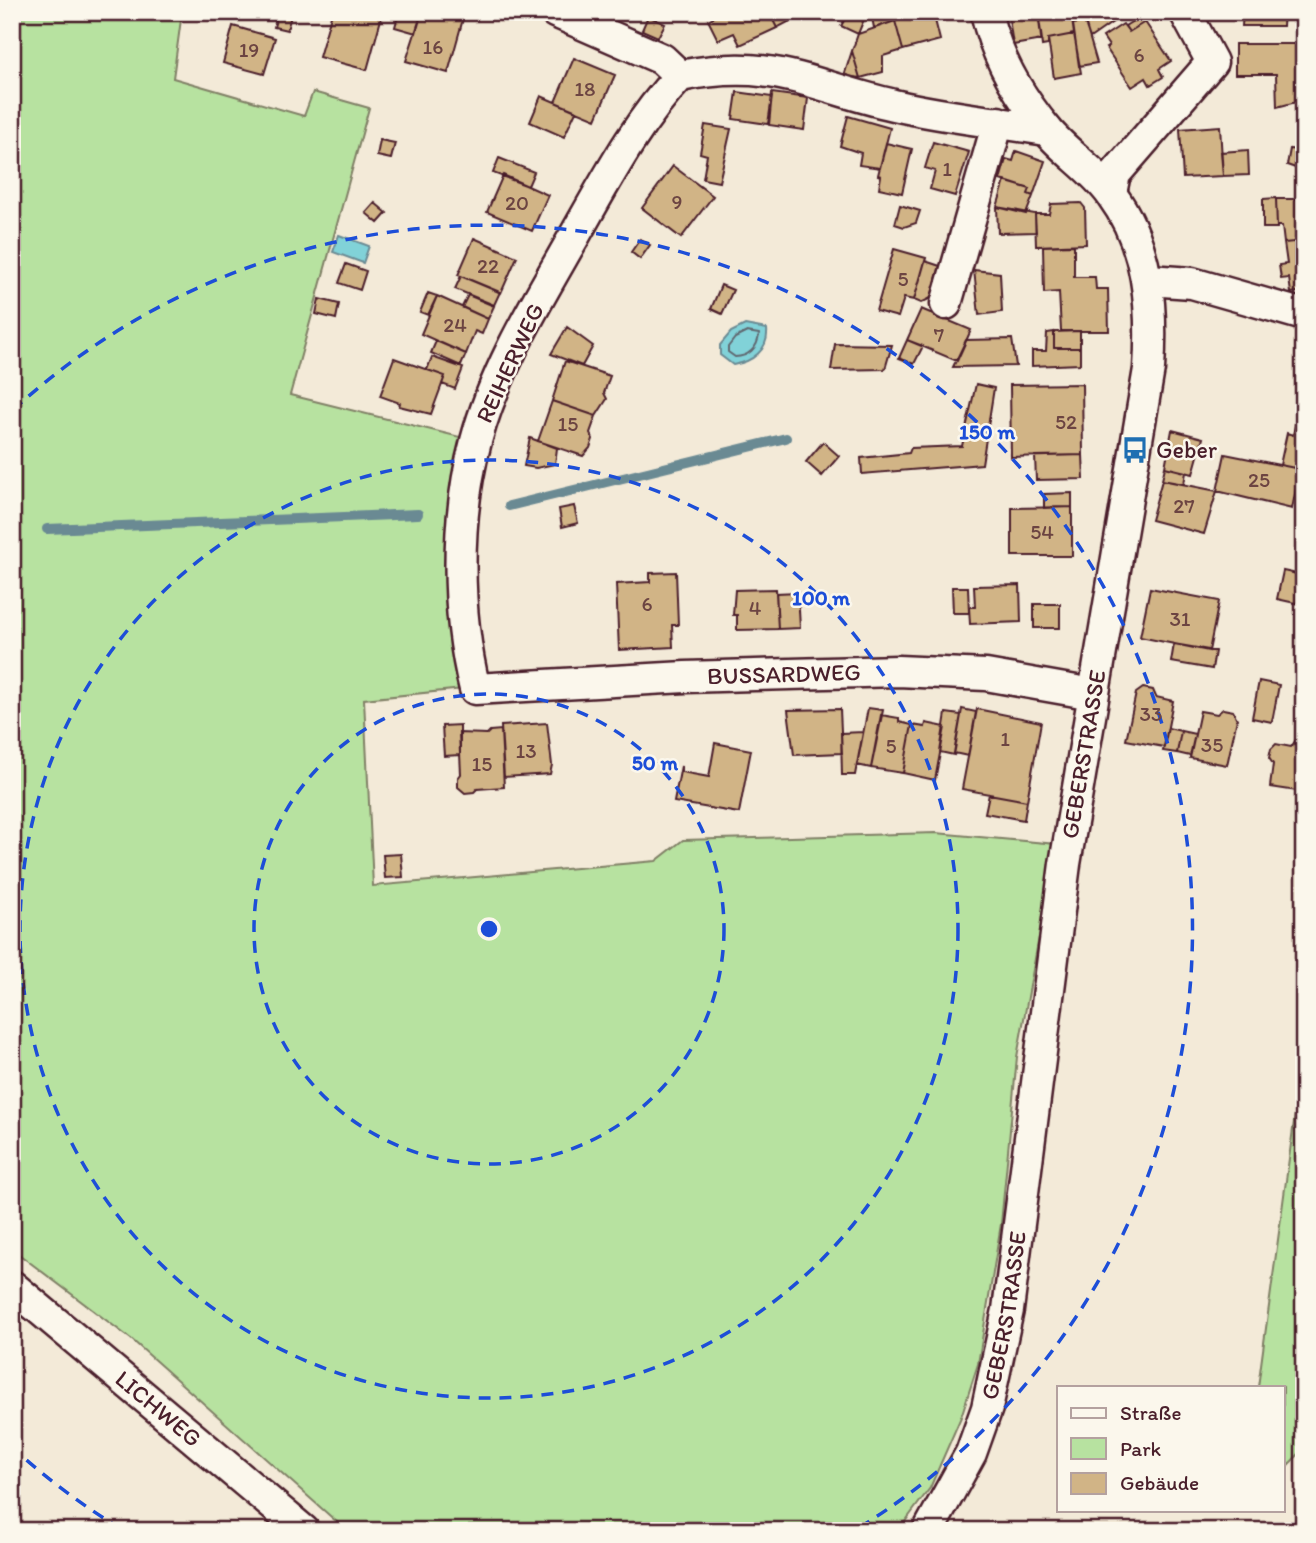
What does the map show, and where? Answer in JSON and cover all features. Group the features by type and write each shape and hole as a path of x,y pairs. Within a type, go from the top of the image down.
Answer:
{"street":[{"path":"555,12 662,59 680,76 716,69 772,70 894,105 1047,130"},
{"name":"GEBERSTRASSE","path":"928,1531 975,1442 987,1408 1008,1310 1065,864 1149,369 1151,335 1148,280 1131,228 1111,193 1047,130 1003,67 986,12"},
{"path":"1111,193 1115,174 1212,62 1185,12"},
{"name":"REIHERWEG","path":"475,690 468,653 462,566 464,503 476,439 510,356 579,227 642,121 680,76"},
{"path":"946,304 998,122"},
{"path":"1148,280 1192,283 1304,315"},
{"name":"BUSSARDWEG","path":"475,690 685,677 898,671 986,675 1093,694"},
{"name":"LICHWEG","path":"12,1286 304,1531"}],"green space":[{"path":"12,12 182,12 173,78 304,116 313,92 369,108 290,395 460,437 468,470 473,688 364,699 373,886 656,861 683,840 936,833 1056,844 1017,1057 1001,1224 978,1364 961,1417 930,1488 898,1531 347,1531 131,1339 12,1249"},
{"path":"1304,1048 1304,1449 1284,1469 1284,1386 1258,1386"}],"water":[{"path":"339,235 369,246 363,263 333,252"},
{"path":"745,325 767,329 765,343 753,358 733,365 720,355 720,345 731,332"}],"building":[{"path":"278,12 292,12 287,30 274,27"},
{"path":"332,12 383,12 367,70 319,57"},
{"path":"399,12 422,12 416,33 395,27"},
{"path":"422,12 440,12 463,19 448,73 406,61"},
{"path":"723,12 769,12 777,28 740,45 734,33 718,40 708,20"},
{"path":"769,12 807,12 777,28"},
{"path":"854,12 867,12 858,34 841,26 846,17 850,19"},
{"path":"871,12 893,12 895,21 874,28"},
{"path":"893,12 926,12 895,21"},
{"path":"933,12 940,40 903,50 895,21"},
{"path":"1008,12 1038,12 1042,40 1013,45"},
{"path":"1038,12 1071,12 1074,34 1048,39 1048,45 1042,46"},
{"path":"1081,12 1119,12 1120,17 1090,38"},
{"path":"1243,12 1284,12 1283,26 1242,26"},
{"path":"648,16 665,24 658,37 642,30"},
{"path":"1141,16 1145,22 1129,32 1125,26"},
{"path":"895,21 903,50 883,56 883,72 860,78 852,51 858,34"},
{"path":"1085,22 1097,63 1079,66 1073,24"},
{"path":"1145,22 1171,61 1159,69 1163,77 1150,85 1146,78 1132,87 1106,48 1109,46 1103,37 1123,24 1129,32"},
{"path":"233,26 275,38 264,74 223,63"},
{"path":"1074,34 1081,73 1054,78 1048,39"},
{"path":"1235,44 1304,44 1304,100 1277,107 1276,74 1235,74"},
{"path":"852,51 860,78 844,76"},
{"path":"574,58 615,75 596,119 555,102"},
{"path":"737,92 772,97 768,124 733,119"},
{"path":"772,93 808,98 804,130 769,125"},
{"path":"541,96 576,111 564,137 530,122"},
{"path":"848,116 890,128 880,168 859,165 861,153 840,146"},
{"path":"705,125 731,129 719,182 703,179 707,155 700,153"},
{"path":"1220,126 1223,176 1183,178 1180,129"},
{"path":"380,140 395,143 391,159 377,156"},
{"path":"933,142 969,152 955,196 930,189 935,171 925,168"},
{"path":"886,143 912,149 902,193 879,188 881,176 878,175"},
{"path":"1290,149 1304,151 1304,171 1287,165"},
{"path":"1248,150 1249,175 1223,176 1221,152"},
{"path":"1016,151 1045,161 1033,196 1028,194 1030,189 1000,180 1006,159 1013,161"},
{"path":"499,158 534,172 528,186 493,173"},
{"path":"673,166 713,196 681,238 642,208"},
{"path":"503,175 548,195 532,231 487,212"},
{"path":"1005,181 1030,189 1028,194 1033,196 1026,214 997,207"},
{"path":"1276,198 1277,228 1263,228 1263,199"},
{"path":"1276,199 1304,199 1304,241 1284,243 1282,226 1277,226"},
{"path":"375,203 387,213 378,223 366,213"},
{"path":"1081,203 1085,208 1086,244 1036,246 1035,214 1049,214 1051,204"},
{"path":"900,205 920,211 916,223 904,227 895,224"},
{"path":"997,207 1035,214 1036,232 998,233"},
{"path":"474,238 517,257 501,293 458,275"},
{"path":"640,239 650,245 640,259 631,252"},
{"path":"1304,241 1304,291 1291,293 1289,278 1281,279 1279,265 1287,264 1284,243"},
{"path":"1074,245 1074,277 1095,277 1096,289 1108,289 1109,331 1061,331 1059,292 1044,293 1043,246"},
{"path":"894,249 926,258 914,300 904,298 898,317 876,311"},
{"path":"925,261 940,266 931,298 921,303 914,300"},
{"path":"346,264 366,271 360,290 339,283"},
{"path":"974,270 1000,273 1002,312 979,315"},
{"path":"461,276 500,292 494,305 455,289"},
{"path":"721,285 733,290 722,314 711,309"},
{"path":"428,293 437,296 428,315 420,312"},
{"path":"468,295 494,306 488,319 462,307"},
{"path":"437,296 488,319 482,334 475,331 466,354 421,334"},
{"path":"319,299 339,304 336,319 316,314"},
{"path":"921,309 971,330 957,361 907,340"},
{"path":"567,327 593,346 582,366 551,354"},
{"path":"1080,331 1080,348 1054,348 1054,332"},
{"path":"1054,332 1054,348 1080,348 1080,364 1032,366 1032,351 1046,351 1047,333"},
{"path":"1012,339 1016,366 953,367 966,340"},
{"path":"907,340 923,346 914,364 899,358"},
{"path":"436,341 466,354 461,366 431,353"},
{"path":"835,344 892,345 885,369 831,370"},
{"path":"432,357 463,368 455,389 442,384 445,376 427,370"},
{"path":"394,358 445,376 431,414 399,406 400,403 380,396"},
{"path":"565,361 610,376 604,393 607,399 596,416 552,401"},
{"path":"1304,383 1304,452 1300,469 1280,465 1287,433 1293,435"},
{"path":"976,384 994,388 982,464 862,474 861,458 909,453 911,448 962,446"},
{"path":"1082,384 1083,455 1011,457 1010,385"},
{"path":"552,401 596,416 590,433 593,439 583,456 538,441"},
{"path":"1172,430 1203,438 1193,474 1165,467"},
{"path":"530,438 557,448 555,464 536,468 524,466"},
{"path":"823,442 839,456 822,476 806,462"},
{"path":"1225,454 1300,469 1292,509 1217,491"},
{"path":"1083,455 1084,479 1036,480 1035,456"},
{"path":"1165,467 1186,472 1184,484 1162,480"},
{"path":"1162,480 1217,491 1204,534 1151,520"},
{"path":"1072,493 1072,507 1044,508 1044,494"},
{"path":"574,506 578,523 562,527 559,509"},
{"path":"1072,507 1072,556 1012,556 1012,508"},
{"path":"1297,569 1304,570 1304,605 1277,599 1283,571 1297,574"},
{"path":"676,572 678,625 672,625 673,647 619,650 616,584 650,582 650,573"},
{"path":"1020,585 1021,622 970,624 969,607 975,607 974,586"},
{"path":"952,587 968,587 969,613 953,613"},
{"path":"1150,588 1219,601 1209,651 1140,637"},
{"path":"776,589 778,629 737,630 737,615 733,615 735,590"},
{"path":"798,592 800,628 778,629 776,593"},
{"path":"1034,604 1060,604 1060,628 1034,628"},
{"path":"1174,644 1215,651 1212,669 1171,662"},
{"path":"1259,681 1279,685 1272,722 1252,718"},
{"path":"1143,688 1153,690 1156,697 1173,701 1164,747 1126,740 1136,693"},
{"path":"868,708 883,710 871,768 857,765"},
{"path":"840,709 842,753 794,755 788,710"},
{"path":"962,709 976,712 968,756 954,753"},
{"path":"977,709 1041,722 1027,801 962,789"},
{"path":"1223,709 1233,711 1237,719 1227,765 1190,758 1200,711 1217,714"},
{"path":"946,713 961,715 954,755 940,752"},
{"path":"881,715 899,718 899,722 912,725 903,773 871,768"},
{"path":"547,723 552,765 550,774 504,777 501,726"},
{"path":"926,723 945,727 935,780 903,773 912,725 925,727"},
{"path":"460,725 460,755 444,756 442,726"},
{"path":"1168,728 1181,731 1177,753 1163,751"},
{"path":"501,730 504,787 477,789 465,793 458,787 461,774 459,733 487,734"},
{"path":"1181,731 1195,734 1190,756 1177,753"},
{"path":"863,732 855,775 842,775 841,733"},
{"path":"1296,740 1304,742 1304,792 1270,787 1273,764 1269,758 1271,749 1276,744 1291,747"},
{"path":"715,743 751,750 739,813 674,802 681,766 681,772 709,777"},
{"path":"989,794 1027,801 1024,820 985,813"},
{"path":"401,854 403,877 385,878 383,855"}],"waterway":[{"path":"509,506 786,438"},
{"path":"47,529 418,514"}],"place":[{"name":"Geber","path":"1135,450"}]}
